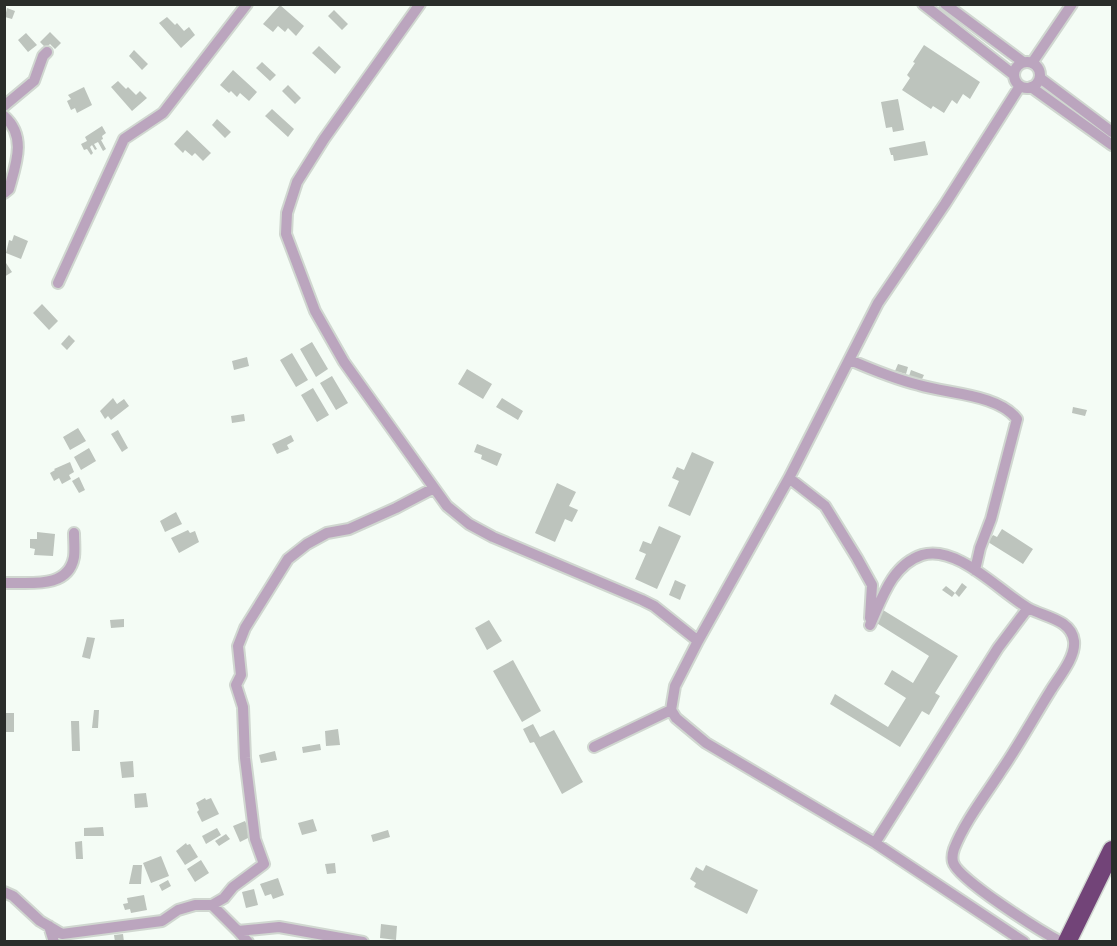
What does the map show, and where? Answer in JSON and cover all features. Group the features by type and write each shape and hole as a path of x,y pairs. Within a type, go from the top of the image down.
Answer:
{"highway":[{"path":"1067,942 1113,850"}],"street":[{"path":"58,283 124,138 163,113 247,4"},
{"path":"420,4 324,139 297,182 287,213 286,234 315,311 344,362 447,506 469,524 493,537 654,606 698,641"},
{"path":"923,4 1026,86 1113,145"},
{"path":"945,4 1027,62 1038,67 1040,78 1037,84 1026,86 878,303 789,478 675,686 671,710 676,718 706,743 874,843 1024,942"},
{"path":"1014,75 1017,66 1027,62 1072,4"},
{"path":"4,106 34,81 43,56 47,52"},
{"path":"1040,78 1113,132"},
{"path":"4,116 13,123 19,143 18,158 9,189 4,194"},
{"path":"850,360 886,376 922,387 962,393 998,405 1011,411 1017,420 975,570"},
{"path":"789,478 825,506 872,585 870,625 896,572 915,558 933,553 945,555 975,570 1029,608 1059,620 1065,626 1074,642 1071,655 1010,759 973,814 954,849 952,859 957,871 976,886 1061,942"},
{"path":"4,892 13,896 40,921 62,934 162,921 177,910 195,905 212,905 224,898 233,887 264,864 255,839 243,730 243,707 236,685 241,675 238,646 245,628 288,559 307,544 327,533 349,529 434,488"},
{"path":"4,583 50,583 59,578 68,570 74,559 74,533"},
{"path":"874,843 998,648 1029,608"},
{"path":"594,747 671,710"},
{"path":"212,905 248,942"},
{"path":"49,926 54,942"},
{"path":"238,932 279,927 363,942"}],"building":[{"path":"280,5 304,26 296,36 288,28 285,32 278,26 273,32 263,24"},
{"path":"7,8 15,11 12,19 5,17"},
{"path":"334,10 348,24 342,30 328,16"},
{"path":"167,17 184,31 189,27 195,35 181,48 159,23"},
{"path":"50,32 61,43 55,49 50,44 46,48 40,42"},
{"path":"26,33 37,45 28,52 18,40"},
{"path":"924,45 980,82 970,99 963,94 957,104 952,100 944,113 933,106 931,109 902,90 910,78 907,75 915,63 913,62"},
{"path":"319,46 341,67 335,74 312,53"},
{"path":"134,50 148,64 142,70 129,56"},
{"path":"262,62 276,75 270,81 256,68"},
{"path":"233,70 257,92 249,101 240,93 237,97 231,91 229,93 220,85"},
{"path":"118,81 136,95 140,91 147,98 132,111 111,87"},
{"path":"288,85 301,98 295,104 282,91"},
{"path":"84,87 92,105 77,113 75,108 71,110 67,101 71,99 68,95"},
{"path":"898,99 904,130 893,132 892,127 886,128 881,102"},
{"path":"272,109 294,129 288,137 265,116"},
{"path":"217,119 231,132 225,138 212,125"},
{"path":"102,126 106,133 101,140 106,149 103,151 98,142 94,144 97,149 95,150 92,145 90,147 93,153 91,155 87,149 84,150 81,144 87,141 85,137"},
{"path":"187,130 211,153 203,161 195,153 192,156 185,150 183,153 174,144"},
{"path":"925,141 928,155 894,161 889,148"},
{"path":"14,235 28,241 21,259 6,253 9,240 12,241"},
{"path":"4,260 12,272 4,277"},
{"path":"42,304 58,321 49,330 33,313"},
{"path":"69,335 75,341 67,350 61,344"},
{"path":"312,342 328,369 316,377 300,349"},
{"path":"292,353 308,380 296,387 280,360"},
{"path":"247,357 249,366 234,370 232,361"},
{"path":"898,364 908,367 906,374 895,371"},
{"path":"467,369 492,384 483,399 458,384"},
{"path":"911,370 924,375 921,381 909,376"},
{"path":"332,376 348,403 336,410 320,383"},
{"path":"313,388 329,415 317,422 301,395"},
{"path":"113,398 117,404 124,399 129,406 111,420 108,416 105,419 100,411"},
{"path":"502,398 523,411 518,420 496,407"},
{"path":"1073,407 1087,410 1085,416 1072,413"},
{"path":"244,414 245,421 232,423 231,416"},
{"path":"78,428 86,441 70,450 63,437"},
{"path":"118,430 128,448 122,452 111,434"},
{"path":"291,435 294,441 287,445 289,449 277,454 272,444"},
{"path":"477,444 502,454 497,466 481,459 482,455 474,452"},
{"path":"89,448 96,461 81,470 74,457"},
{"path":"692,452 714,462 690,516 668,506 679,481 672,478 677,467 684,470"},
{"path":"70,462 74,472 69,475 71,479 62,484 59,478 54,481 50,473"},
{"path":"79,477 85,490 79,493 72,481"},
{"path":"557,483 576,492 569,506 578,510 572,522 565,519 555,542 535,533"},
{"path":"176,512 182,524 165,532 160,521"},
{"path":"659,526 681,536 657,589 635,579 646,554 639,551 643,541 651,544"},
{"path":"1002,529 1033,549 1023,564 988,542 993,535 997,537"},
{"path":"188,530 190,533 195,531 199,542 179,553 171,538"},
{"path":"37,532 55,534 53,556 34,555 35,549 30,548 30,539 37,539"},
{"path":"675,580 686,585 680,600 669,595"},
{"path":"962,583 967,587 959,597 955,593"},
{"path":"946,586 955,593 952,597 942,590"},
{"path":"883,610 958,656 935,693 940,696 929,715 922,711 900,747 830,704 835,694 888,727 906,698 884,684 892,670 913,683 929,656 875,622"},
{"path":"124,619 124,627 111,628 110,620"},
{"path":"489,620 502,641 487,650 475,628"},
{"path":"87,637 95,638 90,659 82,657"},
{"path":"513,660 541,711 522,722 493,671"},
{"path":"94,710 99,710 98,728 92,728"},
{"path":"5,713 14,713 14,732 4,732"},
{"path":"71,721 79,721 80,751 72,751"},
{"path":"533,724 540,737 554,730 583,782 562,794 534,742 530,743 523,729"},
{"path":"338,729 340,745 326,746 325,731"},
{"path":"320,744 321,750 303,753 302,747"},
{"path":"275,751 277,760 261,763 259,755"},
{"path":"133,761 134,777 122,778 120,762"},
{"path":"146,793 148,807 135,808 134,794"},
{"path":"205,798 206,800 211,798 219,814 202,822 196,803"},
{"path":"313,819 317,831 302,835 298,823"},
{"path":"245,821 252,836 240,842 233,826"},
{"path":"103,827 104,836 84,836 84,828"},
{"path":"217,828 221,835 206,844 202,836"},
{"path":"388,830 390,837 373,842 371,835"},
{"path":"226,834 230,839 219,846 215,841"},
{"path":"82,841 83,859 76,859 75,842"},
{"path":"186,843 190,844 198,857 185,865 176,851"},
{"path":"161,856 169,876 151,883 143,863"},
{"path":"201,860 209,873 195,882 187,869"},
{"path":"335,863 336,873 327,874 325,864"},
{"path":"133,865 142,865 141,884 129,884"},
{"path":"706,865 758,890 747,914 694,887 696,883 690,879 696,867 703,871"},
{"path":"278,878 284,895 273,899 271,894 265,896 260,884"},
{"path":"168,880 171,886 162,891 159,885"},
{"path":"254,889 258,905 246,908 242,892"},
{"path":"144,895 147,910 131,913 130,909 125,910 123,904 128,903 127,898"},
{"path":"381,924 397,926 396,940 380,938"},
{"path":"123,934 124,942 115,942 114,935"}]}
